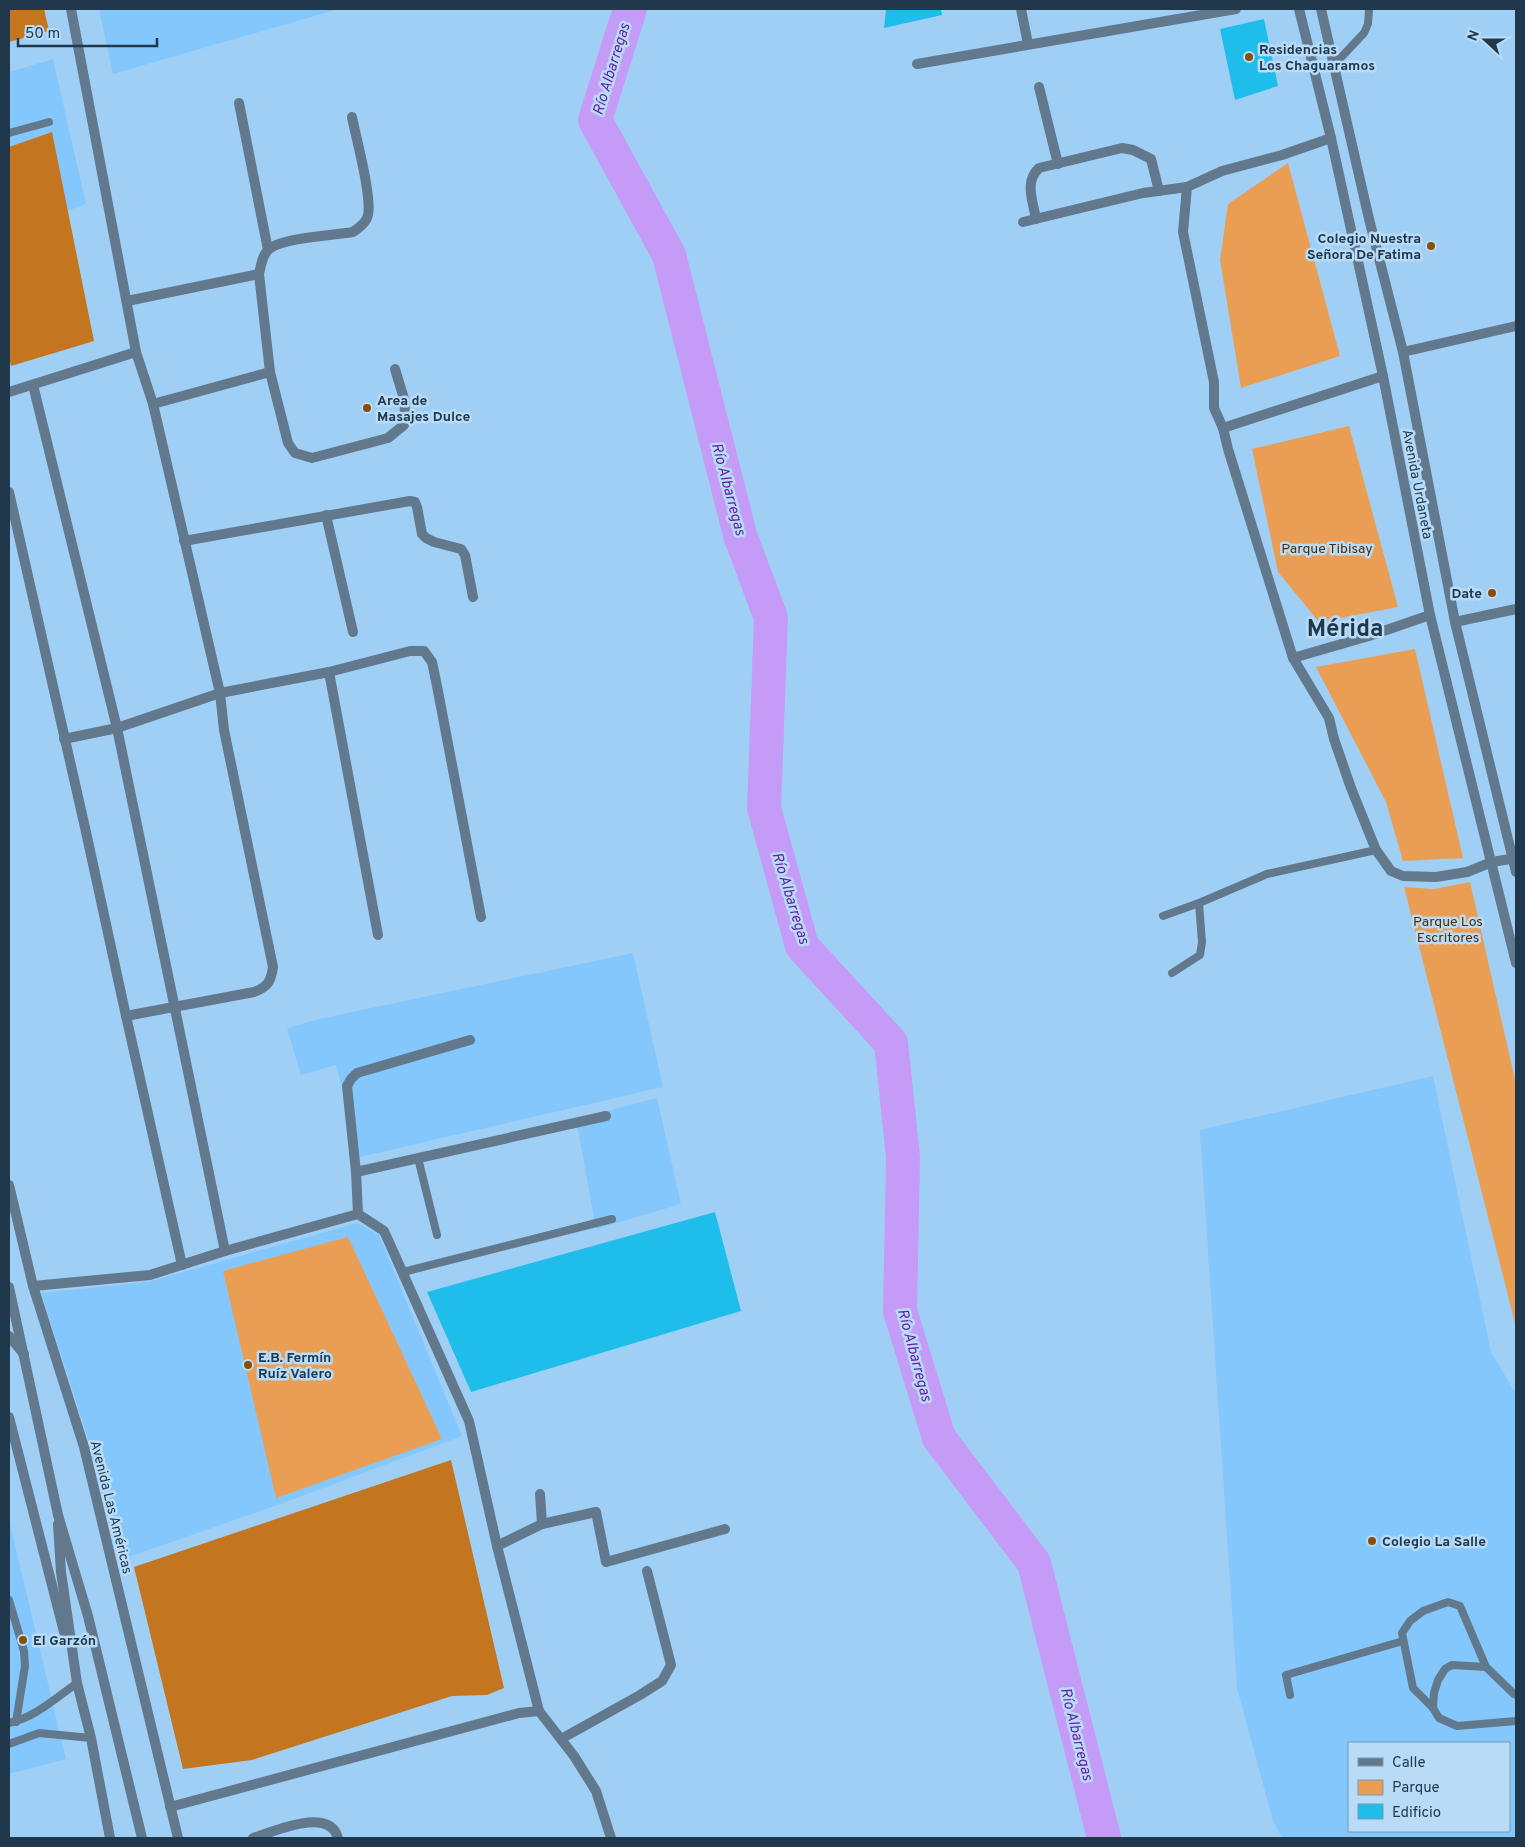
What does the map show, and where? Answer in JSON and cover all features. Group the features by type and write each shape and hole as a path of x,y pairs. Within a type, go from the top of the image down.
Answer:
{"street":[{"path":"71,9 136,352 153,404 220,694 224,730 273,967 269,984 263,989 126,1016"},
{"path":"1021,9 1028,44"},
{"path":"917,64 1236,9"},
{"name":"Avenida Urdaneta","path":"1299,9 1331,138 1383,376 1430,615 1516,963"},
{"name":"Avenida Urdaneta","path":"1321,9 1369,219 1403,352 1455,622 1515,859 1516,872"},
{"path":"1039,87 1058,164"},
{"path":"240,104 268,250"},
{"path":"352,117 368,198 368,216 361,226 353,232 279,243 268,250 263,259 259,274 270,372 288,443 295,453 312,458 388,438 404,425 406,402 395,369"},
{"path":"1023,222 1159,191 1187,187 1222,172 1282,155 1331,138"},
{"path":"1036,219 1030,182 1033,174 1040,168 1122,148 1133,150 1151,159 1159,191"},
{"path":"1187,187 1183,232 1214,382 1214,408 1223,428 1293,658 1329,718 1334,739 1351,788 1376,850 1391,871 1403,876 1436,877 1468,872 1492,862 1515,859"},
{"path":"127,301 259,274"},
{"path":"1403,352 1516,326"},
{"path":"9,392 136,352"},
{"path":"153,404 270,372"},
{"path":"1223,428 1383,376"},
{"path":"33,385 117,728 225,1251"},
{"path":"9,492 182,1265"},
{"path":"184,541 410,501 415,502 422,534 426,538 434,542 461,548 465,555 473,597"},
{"path":"326,516 354,632"},
{"path":"1455,622 1516,609"},
{"path":"1293,658 1369,636 1430,615"},
{"path":"64,739 117,728 220,694 329,672 410,651 424,651 428,656 437,686 481,917"},
{"path":"329,672 378,935"},
{"path":"358,1214 356,1172 347,1086 350,1079 356,1073 470,1040"},
{"path":"356,1172 606,1116"},
{"name":"Avenida Las Américas","path":"9,1185 33,1286 84,1447 178,1838"},
{"path":"33,1286 150,1275 225,1251 358,1214 384,1231 469,1421 497,1546 539,1711 574,1756 596,1791 610,1838"},
{"path":"9,1287 58,1515 88,1616 142,1838"},
{"path":"9,1336 24,1354"},
{"path":"9,1417 91,1738 110,1838"},
{"path":"540,1494 542,1524"},
{"path":"497,1546 542,1524 596,1512 606,1562 724,1528"},
{"path":"58,1515 61,1572 77,1683"},
{"path":"561,1739 640,1695 662,1680 671,1665 647,1571"},
{"path":"170,1807 520,1712 539,1711"},
{"path":"253,1838 309,1822 322,1822 331,1827 337,1833 338,1838"}],"lane":[{"path":"1334,65 1364,33 1368,24 1369,9"},
{"path":"9,133 49,122"},
{"path":"1163,916 1267,874 1376,850"},
{"path":"1172,973 1200,955 1202,942 1199,903"},
{"path":"418,1158 437,1235"},
{"path":"403,1272 612,1219"},
{"path":"9,1600 24,1651 25,1666 12,1722"},
{"path":"1516,1694 1486,1668 1460,1606 1448,1602 1423,1611 1410,1621 1402,1633 1413,1688 1434,1708 1439,1718 1457,1726 1516,1720"},
{"path":"1290,1695 1286,1675 1403,1641"},
{"path":"1434,1708 1434,1693 1438,1680 1445,1669 1452,1665 1486,1668"},
{"path":"12,1722 36,1712 77,1683"},
{"path":"9,1744 39,1733 91,1738"}],"shaded area":[{"path":"9,9 44,9 49,31 9,42"},
{"path":"99,9 339,9 113,74"},
{"path":"53,59 86,204 9,232 9,72"},
{"path":"52,132 94,341 11,366 9,356 9,147"},
{"path":"633,953 663,1087 360,1157 336,1065 301,1075 287,1028 319,1019"},
{"name":"Colegio La Salle","path":"1433,1076 1491,1352 1516,1394 1516,1838 1282,1838 1273,1821 1237,1688 1200,1130"},
{"path":"657,1098 681,1204 596,1229 576,1119"},
{"name":"E.B. Fermín Ruíz Valero","path":"357,1223 379,1235 462,1436 275,1506 120,1560 98,1484 89,1442 41,1293 148,1282"},
{"path":"451,1460 504,1688 487,1695 452,1696 252,1760 183,1769 134,1567"},
{"name":"El Garzón","path":"9,1520 66,1759 9,1774"}],"green space":[{"path":"1288,163 1340,356 1241,388 1220,260 1228,204"},
{"name":"Parque Tibisay","path":"1349,426 1398,607 1319,622 1278,572 1252,449"},
{"path":"1415,649 1463,858 1403,861 1386,802 1316,667"},
{"name":"Parque Los Escritores","path":"1470,882 1516,1084 1516,1327 1404,887 1434,889"},
{"path":"348,1237 442,1439 276,1498 223,1271"}],"building":[{"path":"886,9 941,9 942,15 884,28"},
{"name":"Residencias Los Chaguaramos","path":"1264,19 1278,86 1235,100 1220,29"},
{"path":"715,1212 741,1311 471,1392 427,1292"}],"waterway":[{"name":"Río Albarregas","path":"630,9 595,120 669,255 740,535 771,618 764,808 802,946 891,1043 903,1157 900,1311 939,1438 1034,1563 1104,1838"}],"place":[{"name":"Residencias Los Chaguaramos","path":"1249,57"},
{"name":"Colegio Nuestra Señora De Fatima","path":"1431,246"},
{"name":"Area de Masajes Dulce","path":"367,408"},
{"name":"Date","path":"1492,593"},
{"name":"E.B. Fermín Ruíz Valero","path":"248,1365"},
{"name":"Colegio La Salle","path":"1372,1541"},
{"name":"El Garzón","path":"23,1640"}],"district":[{"name":"Mérida","path":"1345,628"}]}
